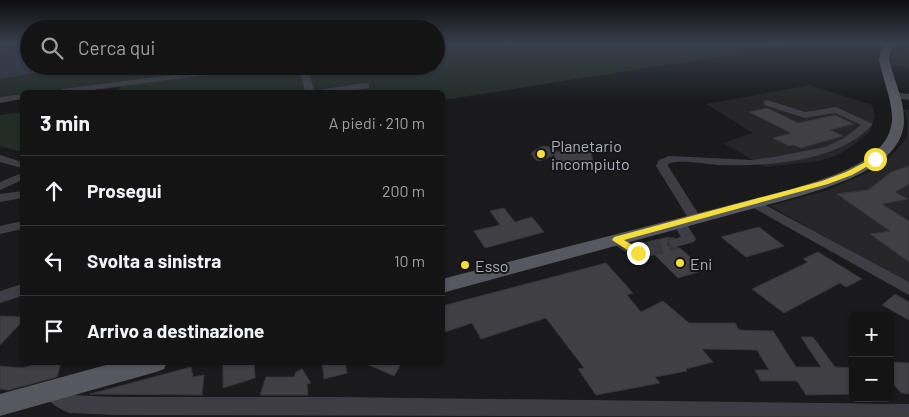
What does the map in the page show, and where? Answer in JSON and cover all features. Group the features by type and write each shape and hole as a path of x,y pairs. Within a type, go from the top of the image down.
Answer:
{"main road":[{"path":"445,285 754,203 834,179 875,159 888,147 895,135 898,118 885,62"},
{"path":"7,401 145,365"}],"street":[{"path":"77,90 191,75"},
{"path":"305,75 309,90"},
{"path":"337,90 366,86"},
{"path":"893,96 909,97"},
{"path":"893,96 909,104"},
{"path":"0,100 20,97"},
{"path":"676,243 689,239 687,220 662,166 663,162 669,159 752,163 828,150 848,140 868,124 836,110 805,114 767,104"},
{"path":"0,158 20,164"},
{"path":"0,186 20,177"},
{"path":"0,198 20,195"},
{"path":"754,203 909,290"},
{"path":"0,230 20,225"},
{"path":"617,240 638,253 650,250"},
{"path":"0,297 20,291"},
{"path":"51,391 69,404 333,412 909,413"}],"shaded area":[{"path":"445,62 682,62 445,100 445,90 118,90 122,86 203,75 445,75"},
{"path":"890,62 909,62 909,68 890,64"},
{"path":"24,75 171,75 54,90 20,90 20,94 0,97 0,79"},
{"path":"810,85 872,105 875,117 870,131 856,143 838,155 819,161 765,167 723,143 753,133 706,104"},
{"path":"904,109 909,110 909,284 770,206 828,190 882,166 907,138 908,123"},
{"path":"20,112 20,151 0,146 0,115"}],"water":[{"path":"0,62 20,62 20,75 24,75 0,79"}],"building":[{"path":"767,108 798,123 835,115 854,124 830,130 843,136 801,148 794,145 789,146 773,138 791,133 749,112"},
{"name":"Planetario incompiuto","path":"543,146 549,147 554,155 540,161 536,160 531,154"},
{"path":"554,151 591,153 595,167 556,165"},
{"path":"909,166 909,184 895,192 908,199 882,204 909,221 909,262 870,234 890,231 837,194 868,190 891,172"},
{"path":"504,208 515,222 532,217 544,232 485,248 474,231 500,225 490,211"},
{"path":"759,227 784,246 746,257 721,237"},
{"name":"Eni","path":"669,237 667,244 669,247 680,248 705,270 678,278 655,255 658,251 656,246 643,243"},
{"path":"818,252 862,279 846,287 840,283 784,313 752,289 808,262 803,259"},
{"path":"606,263 633,293 627,295 641,312 663,301 689,323 735,323 739,330 773,331 796,367 821,367 801,337 813,337 835,367 849,368 849,394 806,395 797,381 761,381 755,370 769,370 757,350 702,349 713,362 686,369 687,371 655,377 660,383 596,395 578,369 584,368 546,318 481,339 472,323 445,332 445,305"},
{"path":"895,294 909,302 909,320 882,305"},
{"path":"0,316 20,317 20,324 0,345"},
{"path":"894,362 909,363 909,394 901,393 894,385"},
{"path":"33,365 60,365 57,377 9,390 0,389 0,366 22,368"},
{"path":"223,365 254,365 255,378 223,388"},
{"path":"322,365 346,365 347,373 324,379"},
{"path":"369,365 400,365 394,376"},
{"path":"191,367 193,377 204,375 202,395 90,394"},
{"path":"302,369 311,383 307,384 308,395 260,395 266,377 294,377 296,372"}],"tunnel":[{"path":"649,250 676,243"}],"place":[{"name":"Planetario incompiuto","path":"541,154"},
{"name":"Eni","path":"680,263"},
{"name":"Esso","path":"465,265"}],"route":[{"path":"638,253 617,240 825,182 849,174 875,159"}]}
